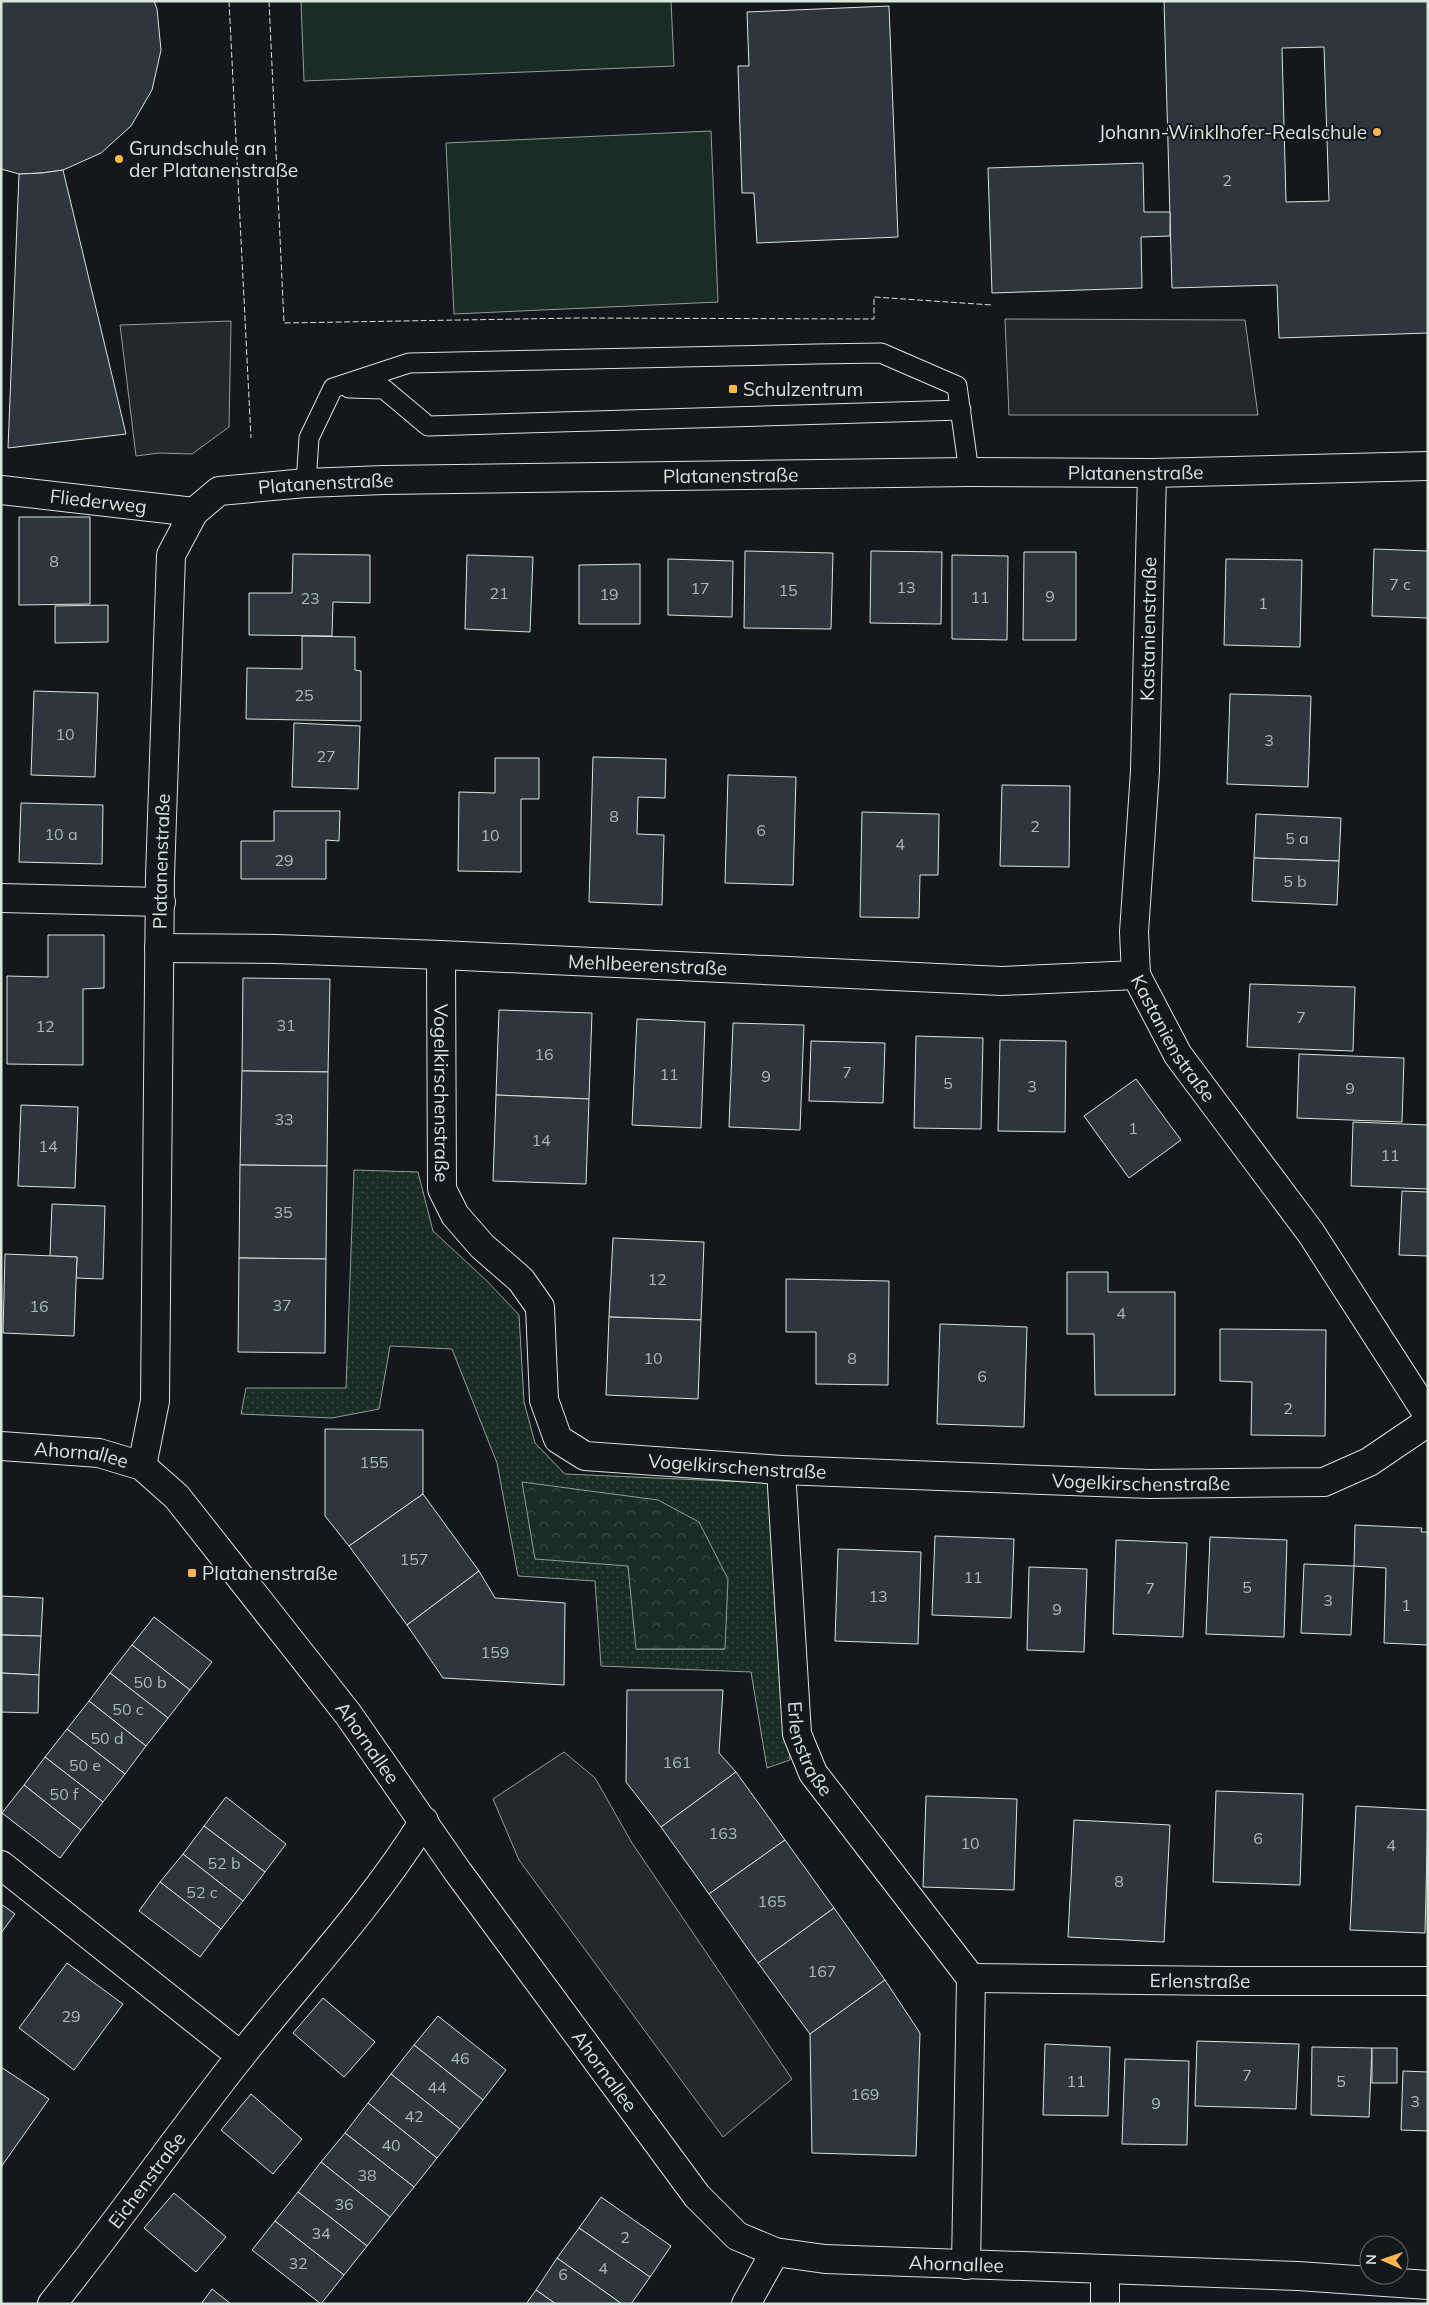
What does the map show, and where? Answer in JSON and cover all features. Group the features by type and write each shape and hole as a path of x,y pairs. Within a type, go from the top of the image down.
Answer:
{"street":[{"name":"Platanenstraße","path":"142,1466 155,1401 159,948 163,744 171,555 194,512 218,490 384,480 969,472 1152,473 1428,466"},
{"name":"Kastanienstraße","path":"1152,473 1145,771 1134,932 1136,975 1178,1054 1311,1233 1428,1415"},
{"name":"Fliederweg","path":"1,490 194,512"},
{"path":"1,898 161,902"},
{"name":"Mehlbeerenstraße","path":"159,948 276,949 442,955 1002,981 1136,975"},
{"name":"Vogelkirschenstraße","path":"442,955 442,1189 455,1215 482,1246 521,1280 540,1307 544,1400 558,1439 585,1456 781,1470 1150,1484 1324,1482 1369,1462 1428,1422"},
{"name":"Ahornallee","path":"1,1446 99,1453 142,1466 176,1497 348,1714 458,1872 697,2196 737,2236 775,2252 825,2259 1106,2271 1298,2276 1428,2285"},
{"name":"Erlenstraße","path":"781,1470 798,1734 813,1773 971,1978 1428,1981"},
{"name":"Eichenstraße","path":"52,2304 241,2056 400,1860 424,1821"},
{"path":"1,1865 241,2056"},
{"path":"966,2265 971,1978"},
{"path":"746,2304 775,2252"},
{"path":"1105,2304 1106,2271"}],"lane":[{"path":"306,484 309,438 333,388 409,363 881,353 957,386 969,472"},
{"path":"333,388 384,389 428,426 961,410"}],"green space":[{"path":"301,1 671,1 674,66 304,81"},
{"path":"711,131 718,302 454,314 446,143"},
{"path":"354,1170 418,1172 433,1231 487,1281 519,1315 524,1402 535,1443 565,1474 769,1483 790,1760 767,1768 751,1672 601,1666 595,1581 518,1576 497,1463 452,1349 390,1346 379,1409 332,1418 241,1414 246,1388 346,1388","holes":["628,1565 725,1649 637,1649"]},
{"path":"522,1482 658,1500 699,1522 728,1579 725,1649 636,1649 628,1566 535,1559"}],"shaded area":[{"path":"1005,319 1245,320 1258,415 1009,415"},
{"path":"231,321 229,427 192,454 159,453 136,456 120,325"},
{"path":"564,1752 595,1778 632,1843 792,2079 723,2137 519,1860 493,1799"}],"building":[{"path":"1,1 154,1 157,9 161,50 152,90 131,126 101,153 63,170 19,174 1,169"},
{"path":"1164,1 1428,1 1428,333 1279,338 1277,285 1172,288","holes":["1324,47 1329,201 1286,202 1282,48"]},
{"path":"889,6 898,237 757,243 754,193 742,193 738,66 749,66 747,12"},
{"path":"1143,163 1144,212 1170,212 1170,236 1141,237 1142,288 992,293 988,168"},
{"path":"63,170 126,434 8,448 19,174"},
{"path":"19,517 90,517 90,604 19,605"},
{"path":"1374,549 1428,551 1428,618 1372,616"},
{"path":"745,551 833,553 831,629 744,628"},
{"path":"871,551 942,552 941,624 870,623"},
{"path":"1024,552 1076,552 1076,640 1023,640"},
{"path":"293,554 370,555 370,603 333,602 332,636 249,635 249,593 292,593"},
{"path":"467,555 533,557 530,632 465,629"},
{"path":"952,555 1008,556 1007,640 952,639"},
{"path":"668,559 733,561 732,617 668,615"},
{"path":"1226,559 1302,560 1300,647 1224,645"},
{"path":"640,564 640,624 579,624 579,565"},
{"path":"108,605 108,642 55,643 55,606"},
{"path":"302,636 355,637 355,670 361,671 361,721 246,719 247,668 302,669"},
{"path":"34,691 98,693 95,777 31,775"},
{"path":"1230,694 1311,696 1308,787 1227,784"},
{"path":"294,723 360,726 358,789 292,787"},
{"path":"593,757 666,759 665,798 638,797 637,834 664,835 662,905 589,902"},
{"path":"495,758 539,758 539,799 521,799 521,872 458,871 459,792 495,793"},
{"path":"728,775 796,777 793,885 725,883"},
{"path":"1002,785 1070,786 1069,867 1000,866"},
{"path":"21,803 103,805 102,864 19,862"},
{"path":"274,811 340,811 339,841 326,840 326,879 241,879 241,841 274,841"},
{"path":"862,812 939,814 938,875 920,875 919,918 860,917"},
{"path":"1256,814 1341,818 1339,861 1254,858"},
{"path":"1254,858 1339,861 1337,905 1252,901"},
{"path":"48,935 104,935 104,988 83,989 83,1065 7,1064 7,976 48,977"},
{"path":"243,978 330,979 328,1072 242,1071"},
{"path":"1250,984 1355,987 1353,1051 1247,1047"},
{"path":"499,1010 592,1013 589,1099 496,1095"},
{"path":"637,1019 705,1022 701,1128 632,1125"},
{"path":"733,1023 804,1025 800,1130 729,1127"},
{"path":"916,1036 983,1038 981,1129 914,1128"},
{"path":"1000,1040 1066,1041 1065,1132 998,1131"},
{"path":"811,1041 885,1043 883,1103 809,1101"},
{"path":"1299,1054 1404,1058 1402,1122 1297,1118"},
{"path":"242,1071 328,1072 327,1166 240,1165"},
{"path":"1136,1079 1181,1140 1129,1178 1084,1116"},
{"path":"496,1095 589,1099 586,1184 493,1181"},
{"path":"21,1105 78,1107 75,1188 18,1186"},
{"path":"1353,1122 1428,1125 1428,1189 1351,1186"},
{"path":"240,1165 327,1166 326,1259 239,1258"},
{"path":"1402,1191 1428,1192 1428,1256 1399,1255"},
{"path":"52,1204 105,1206 103,1279 76,1278 77,1257 50,1256"},
{"path":"613,1238 704,1242 701,1320 609,1317"},
{"path":"5,1254 77,1257 74,1336 3,1333"},
{"path":"239,1258 326,1259 325,1353 238,1352"},
{"path":"1067,1272 1108,1272 1108,1292 1175,1292 1175,1395 1095,1395 1094,1334 1067,1334"},
{"path":"786,1279 889,1281 888,1385 816,1384 816,1332 786,1332"},
{"path":"609,1317 701,1320 698,1399 606,1395"},
{"path":"940,1324 1027,1327 1024,1427 937,1424"},
{"path":"1220,1329 1326,1330 1325,1436 1251,1435 1252,1382 1220,1381"},
{"path":"325,1429 423,1430 423,1494 349,1546 325,1516"},
{"path":"423,1494 479,1571 407,1625 349,1546"},
{"path":"1355,1525 1422,1528 1421,1532 1428,1532 1428,1645 1384,1643 1386,1568 1354,1566"},
{"path":"935,1536 1014,1539 1011,1618 932,1615"},
{"path":"1210,1537 1287,1540 1284,1637 1206,1634"},
{"path":"1116,1540 1187,1543 1183,1637 1113,1634"},
{"path":"838,1549 921,1552 918,1644 835,1641"},
{"path":"1304,1564 1354,1566 1351,1635 1301,1633"},
{"path":"1029,1567 1087,1569 1084,1652 1027,1650"},
{"path":"479,1571 495,1598 565,1603 564,1685 443,1678 407,1625"},
{"path":"1,1596 43,1598 41,1636 1,1635"},
{"path":"154,1617 212,1662 190,1690 132,1645"},
{"path":"1,1635 41,1636 39,1675 1,1673"},
{"path":"132,1645 190,1690 168,1718 110,1673"},
{"path":"1,1673 39,1675 38,1713 1,1712"},
{"path":"110,1673 168,1718 146,1746 89,1701"},
{"path":"627,1690 723,1690 719,1753 736,1772 661,1827 626,1782"},
{"path":"89,1701 146,1746 125,1774 67,1729"},
{"path":"67,1729 125,1774 103,1802 45,1757"},
{"path":"45,1757 103,1802 81,1830 24,1785"},
{"path":"736,1772 785,1840 709,1894 661,1827"},
{"path":"24,1785 81,1830 60,1858 2,1813"},
{"path":"1216,1791 1303,1794 1300,1885 1213,1882"},
{"path":"926,1796 1017,1799 1014,1890 923,1887"},
{"path":"226,1797 286,1844 265,1872 204,1826"},
{"path":"1356,1806 1428,1810 1425,1933 1350,1930"},
{"path":"1074,1820 1170,1825 1164,1942 1068,1937"},
{"path":"204,1826 265,1872 243,1901 183,1854"},
{"path":"785,1840 834,1908 758,1963 709,1894"},
{"path":"183,1854 243,1901 221,1929 160,1882"},
{"path":"160,1882 221,1929 200,1957 139,1911"},
{"path":"1,1904 15,1914 1,1933"},
{"path":"834,1908 885,1980 810,2034 758,1963"},
{"path":"67,1963 123,2004 74,2070 19,2028"},
{"path":"885,1980 920,2033 916,2156 812,2153 810,2034"},
{"path":"323,1998 375,2042 344,2077 293,2033"},
{"path":"438,2016 506,2070 483,2100 414,2045"},
{"path":"1197,2041 1299,2044 1296,2109 1195,2106"},
{"path":"1045,2044 1110,2047 1108,2116 1043,2115"},
{"path":"414,2045 483,2100 460,2129 391,2074"},
{"path":"1312,2047 1372,2048 1369,2117 1311,2115"},
{"path":"1372,2048 1397,2048 1397,2083 1372,2083"},
{"path":"1125,2059 1189,2061 1187,2145 1122,2144"},
{"path":"1,2067 49,2099 1,2167"},
{"path":"1403,2071 1428,2072 1428,2131 1401,2130"},
{"path":"391,2074 460,2129 437,2158 368,2103"},
{"path":"251,2094 302,2139 273,2174 221,2130"},
{"path":"368,2103 437,2158 414,2187 345,2133"},
{"path":"345,2133 414,2187 390,2217 321,2162"},
{"path":"321,2162 390,2217 367,2246 298,2192"},
{"path":"298,2192 367,2246 344,2275 275,2221"},
{"path":"174,2193 226,2237 196,2272 144,2228"},
{"path":"601,2197 671,2246 650,2277 579,2228"},
{"path":"275,2221 344,2275 321,2304 252,2250"},
{"path":"579,2228 650,2277 631,2304 622,2304 557,2258"},
{"path":"557,2258 622,2304 556,2304 536,2290"},
{"path":"212,2289 231,2304 201,2304"},
{"path":"536,2290 556,2304 526,2304"}],"fence":[{"path":"229,1 251,438"},
{"path":"269,1 284,323 577,318 874,319 874,297 992,305"}],"place":[{"name":"Johann-Winklhofer-Realschule","path":"1377,132"},
{"name":"Grundschule an der Platanenstraße","path":"119,159"},
{"name":"Schulzentrum","path":"733,389"},
{"name":"Platanenstraße","path":"192,1573"}]}
